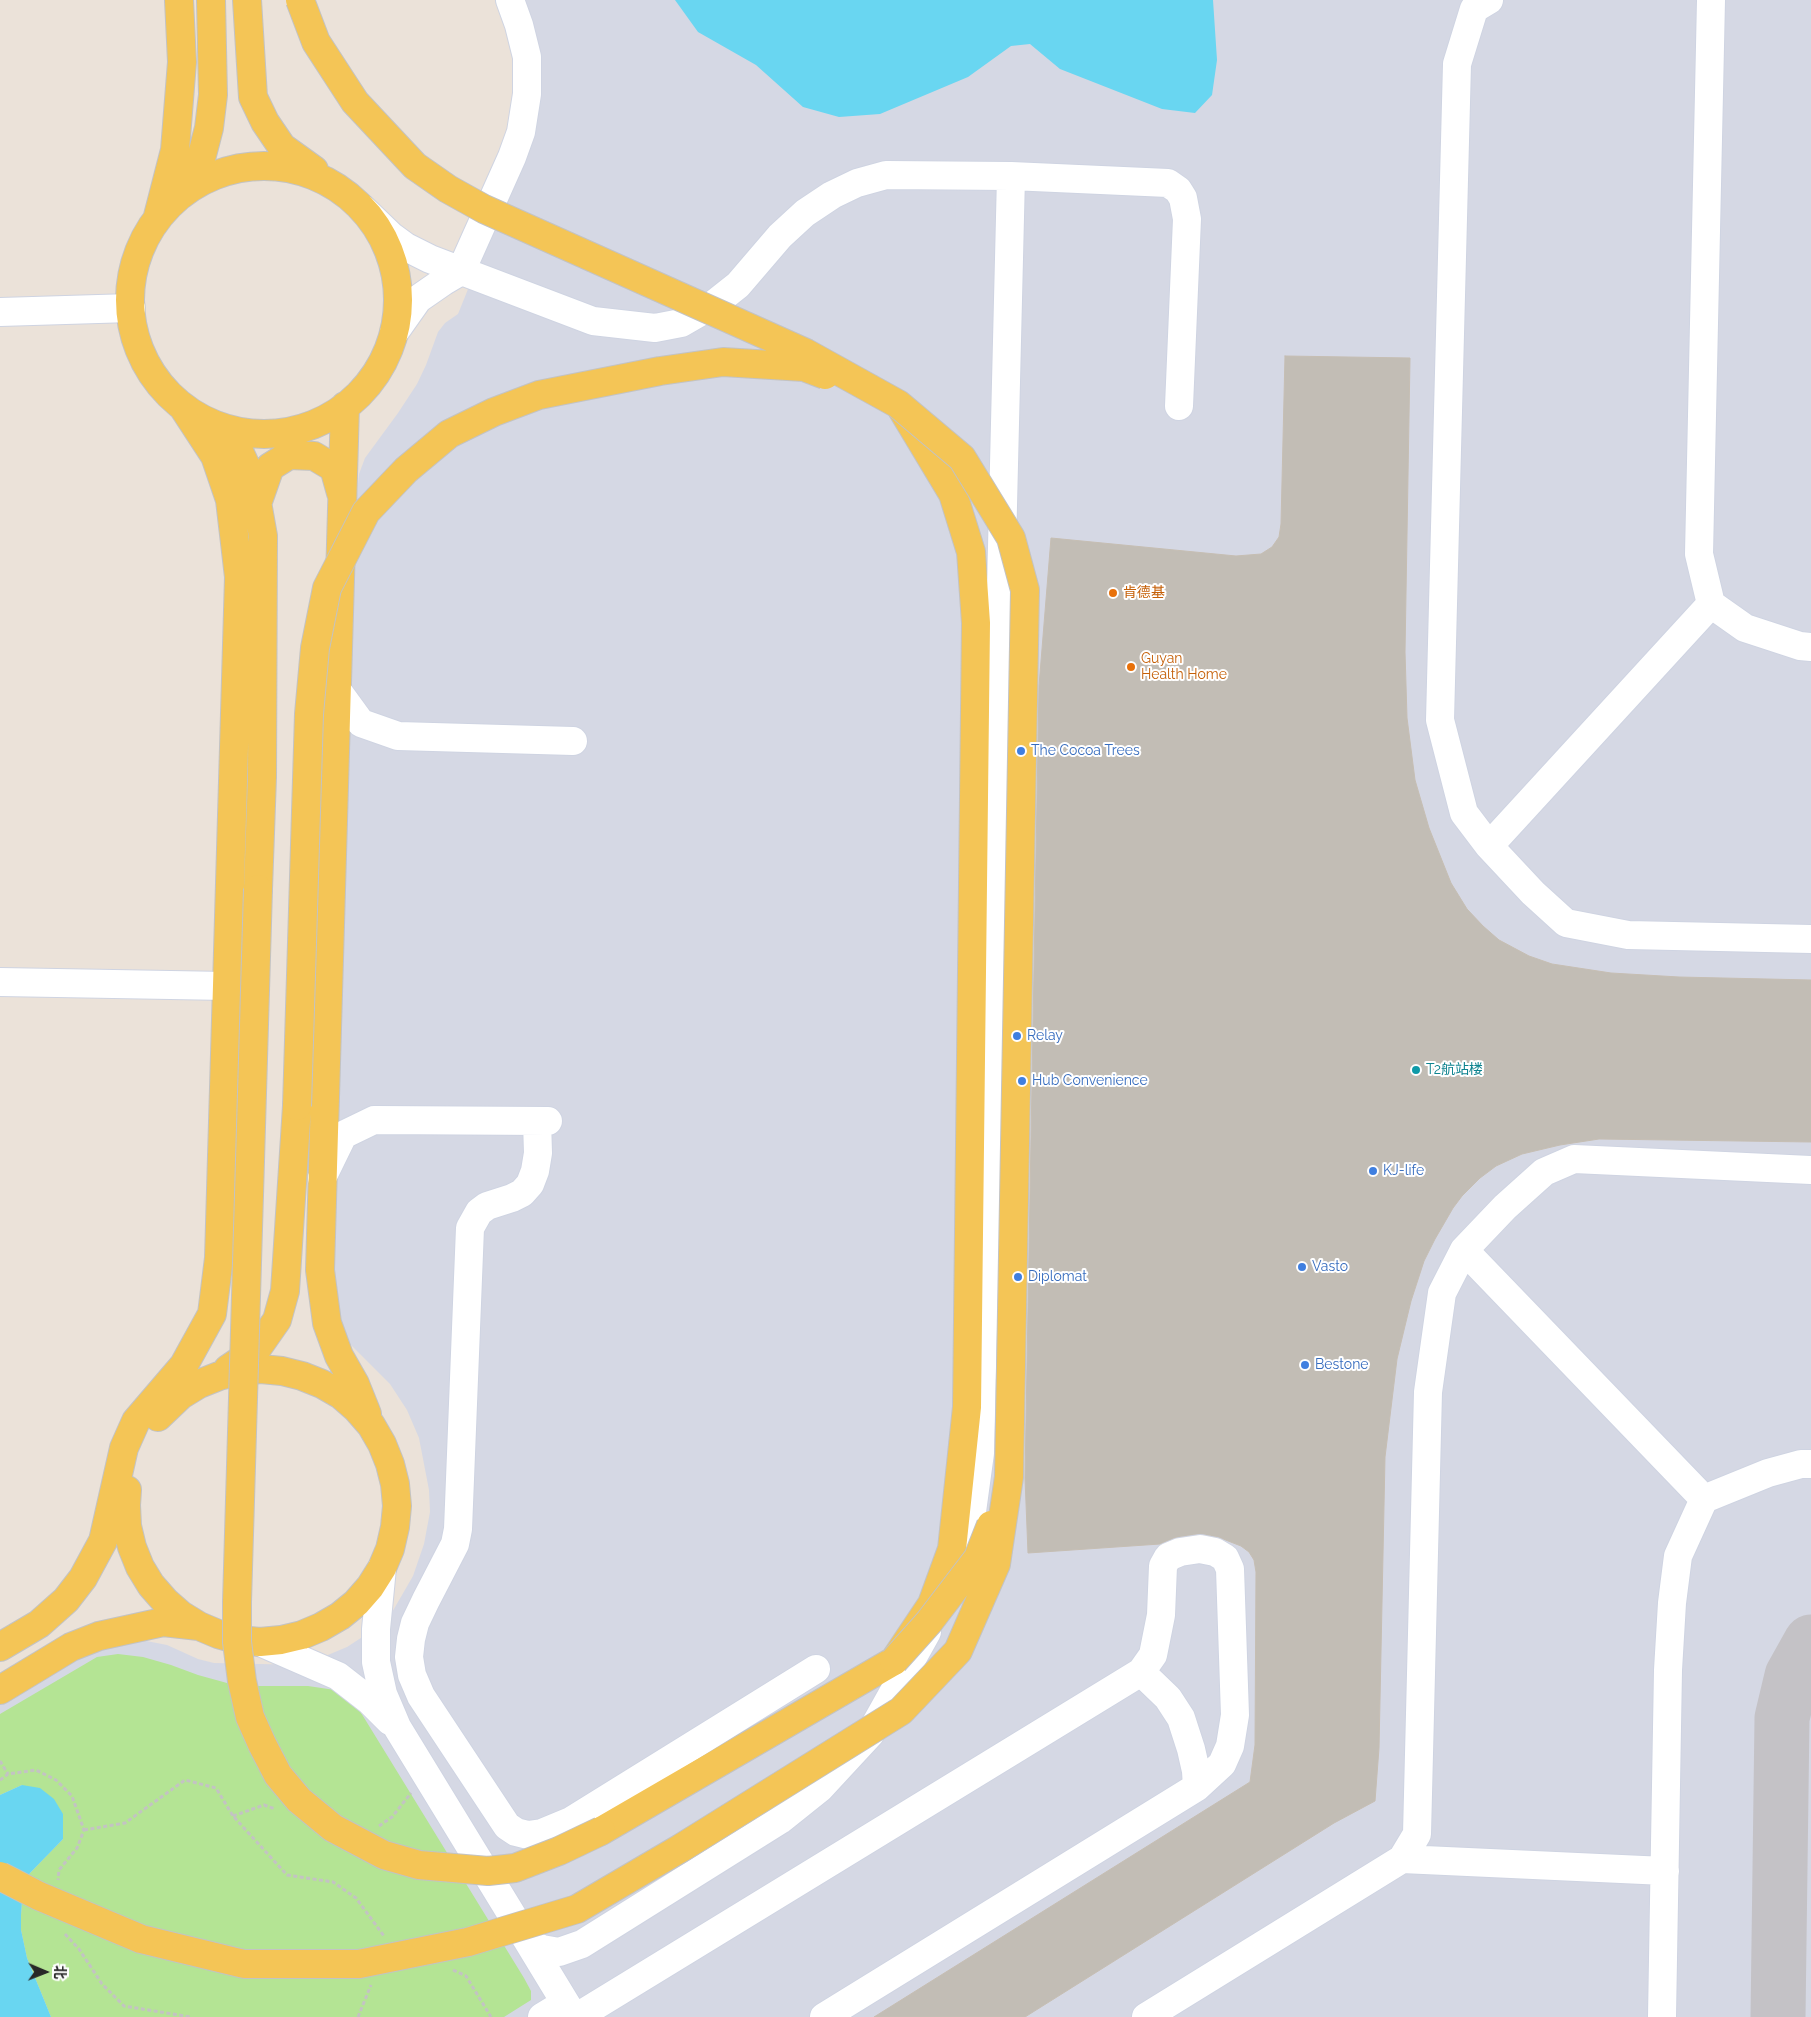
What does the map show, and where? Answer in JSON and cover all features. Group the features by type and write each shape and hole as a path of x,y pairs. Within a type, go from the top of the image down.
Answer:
{"main road":[{"path":"158,218 175,150 182,62 179,0"},
{"path":"191,187 209,128 213,96 211,0"},
{"path":"247,0 253,97 265,122 282,147 347,194 363,209 377,227 387,246 394,267 397,289 397,312 394,334 376,374 346,406 320,421 285,432 256,433 220,427 201,418 183,407 154,377 136,338 131,308 132,275 146,236 172,202 191,187 217,174 249,166 265,165 301,171 329,182"},
{"path":"0,1876 39,1896 141,1939 244,1964 359,1964 468,1942 577,1909 681,1848 901,1711 958,1651 996,1564 1009,1477 1025,590 1012,538 962,458 898,404 806,352 484,209 448,189 415,166 354,102 316,42 300,0"},
{"path":"126,1505 122,1483 124,1448 165,1409 199,1384 227,1370 256,1350 277,1320 286,1281 297,1106 309,714 315,648 327,588 366,512 406,470 449,434 494,412 538,396 660,371 723,362 804,367 898,404 952,494 971,552 976,623 967,1407 952,1549 932,1604 894,1661"},
{"path":"165,1409 141,1443 132,1463 127,1484 126,1505 127,1526 132,1547 144,1573 165,1601 181,1615 199,1626 239,1640 260,1642 302,1635 322,1627 356,1603 370,1587 382,1568 392,1542 397,1506 395,1484 390,1464 382,1444 371,1425 355,1384 339,1356 328,1323 320,1270 346,406"},
{"path":"0,1647 39,1624 66,1600 83,1578 103,1541 124,1448 136,1421 184,1365 212,1314 219,1258 239,577 230,500 215,456 183,407"},
{"path":"220,427 238,449 249,473 257,502 263,536 262,777 237,1572 237,1642 242,1681 250,1717 278,1775 299,1800 333,1828 384,1855 419,1865 488,1871 515,1868 559,1851 600,1831 894,1661 929,1622 978,1558 1009,1477"},
{"path":"239,577 257,502 270,467 289,455 314,456 334,468 343,499"},
{"path":"199,1384 240,1371 261,1369 289,1372 322,1384 340,1395 357,1409 371,1425"},
{"path":"0,1690 71,1647 99,1636 163,1622 199,1626"}],"street":[{"path":"394,334 418,300 444,280 461,271 512,158 521,132 527,94 527,57 510,0"},
{"path":"1489,0 1474,9 1457,64 1440,720 1464,813 1489,846 1533,893 1566,923 1628,935 1811,939"},
{"path":"1710,0 1699,554 1711,604 1746,628 1800,646 1811,646"},
{"path":"363,209 392,236 430,259 593,321 655,328 681,323 714,304 738,285 780,236 805,213 832,195 857,183 886,175 1011,176 1168,183 1178,190 1183,198 1187,219 1179,406"},
{"path":"529,1943 542,1950 559,1952 582,1944 780,1820 820,1788 870,1734 940,1611 967,1548 980,1454 1011,176"},
{"path":"0,312 131,308"},
{"path":"1489,846 1711,604"},
{"path":"337,690 361,723 398,736 574,741"},
{"path":"0,982 227,986"},
{"path":"322,1178 343,1135 374,1120 543,1121 538,1153 530,1184 522,1193 487,1206 478,1212 470,1228 458,1529 455,1544 415,1623 409,1657 412,1675 421,1696 507,1826 516,1832 528,1835 542,1833 571,1821 816,1669"},
{"path":"1146,2017 1402,1858 1417,1834 1428,1392 1442,1293 1464,1250 1505,1206 1544,1172 1574,1158 1811,1170"},
{"path":"1464,1250 1704,1500"},
{"path":"1662,2017 1668,1670 1672,1602 1678,1556 1704,1500 1768,1473 1801,1464 1811,1464"},
{"path":"542,2017 572,2012 1141,1672 1153,1655 1161,1615 1163,1566 1168,1557 1180,1552 1200,1549 1215,1552 1225,1558 1230,1569 1235,1715 1230,1746 1222,1764 1197,1787 824,2017"},
{"path":"382,1568 376,1629 376,1662 383,1694 397,1727 572,2012"},
{"path":"260,1642 338,1676 370,1701 397,1727"},
{"path":"1141,1672 1168,1698 1181,1718 1191,1748 1197,1787"},
{"path":"1402,1858 1665,1871"}],"path":[{"path":"0,1761 8,1774"},
{"path":"84,1830 125,1823 185,1780 216,1788 233,1816 287,1875 333,1882 356,1898 385,1937"},
{"path":"358,2017 371,1982"}],"shaded area":[{"path":"525,0 1811,0 1811,2017 0,2017 0,1694 66,1651 131,1638 167,1645 198,1659 214,1663 304,1665 347,1647 387,1621 413,1576 424,1544 430,1512 429,1490 419,1438 407,1410 390,1384 349,1343 338,1321 334,1285 350,561 359,474 365,458 417,384 438,332 445,323 458,314 506,195 535,39"}],"green space":[{"path":"118,1654 143,1657 227,1683 248,1686 308,1686 335,1690 355,1703 524,1978 531,1991 531,2000 504,2017 51,2017 27,1958 21,1930 21,1915 23,1887 30,1873 63,1839 22,1785 0,1795 0,1714 97,1657"}],"water":[{"path":"675,0 1213,0 1217,60 1212,95 1195,113 1162,109 1060,69 1030,44 1011,46 968,77 880,114 839,117 803,107 756,65 698,32"},
{"path":"22,1785 40,1788 54,1799 63,1814 63,1839 30,1873 23,1887 21,1915 21,1930 27,1958 51,2017 0,2017 0,1795"}],"building":[{"name":"T2航站楼","path":"1285,356 1410,358 1405,652 1407,718 1415,780 1429,828 1451,883 1467,909 1499,940 1529,956 1552,964 1611,973 1679,977 1811,980 1811,1142 1599,1139 1560,1145 1522,1154 1496,1166 1480,1178 1453,1208 1424,1261 1411,1301 1397,1359 1385,1457 1379,1748 1375,1801 1334,1823 1025,2017 874,2017 1250,1782 1255,1745 1256,1572 1254,1560 1249,1552 1241,1546 1218,1537 1198,1534 1174,1538 1160,1544 1028,1553 1025,1478 1039,686 1051,538 1236,556 1261,554 1272,547 1279,537 1281,524"}],"taxiway":[{"path":"1778,2017 1782,1718 1792,1676 1811,1642"}],"place":[{"name":"肯德基","path":"1113,593"},
{"name":"Guyan Health Home","path":"1131,667"},
{"name":"The Cocoa Trees","path":"1021,751"},
{"name":"Relay","path":"1017,1036"},
{"name":"T2航站楼","path":"1416,1070"},
{"name":"Hub Convenience","path":"1022,1081"},
{"name":"KJ-life","path":"1373,1171"},
{"name":"Vasto","path":"1302,1267"},
{"name":"Diplomat","path":"1018,1277"},
{"name":"Bestone","path":"1305,1365"}]}
